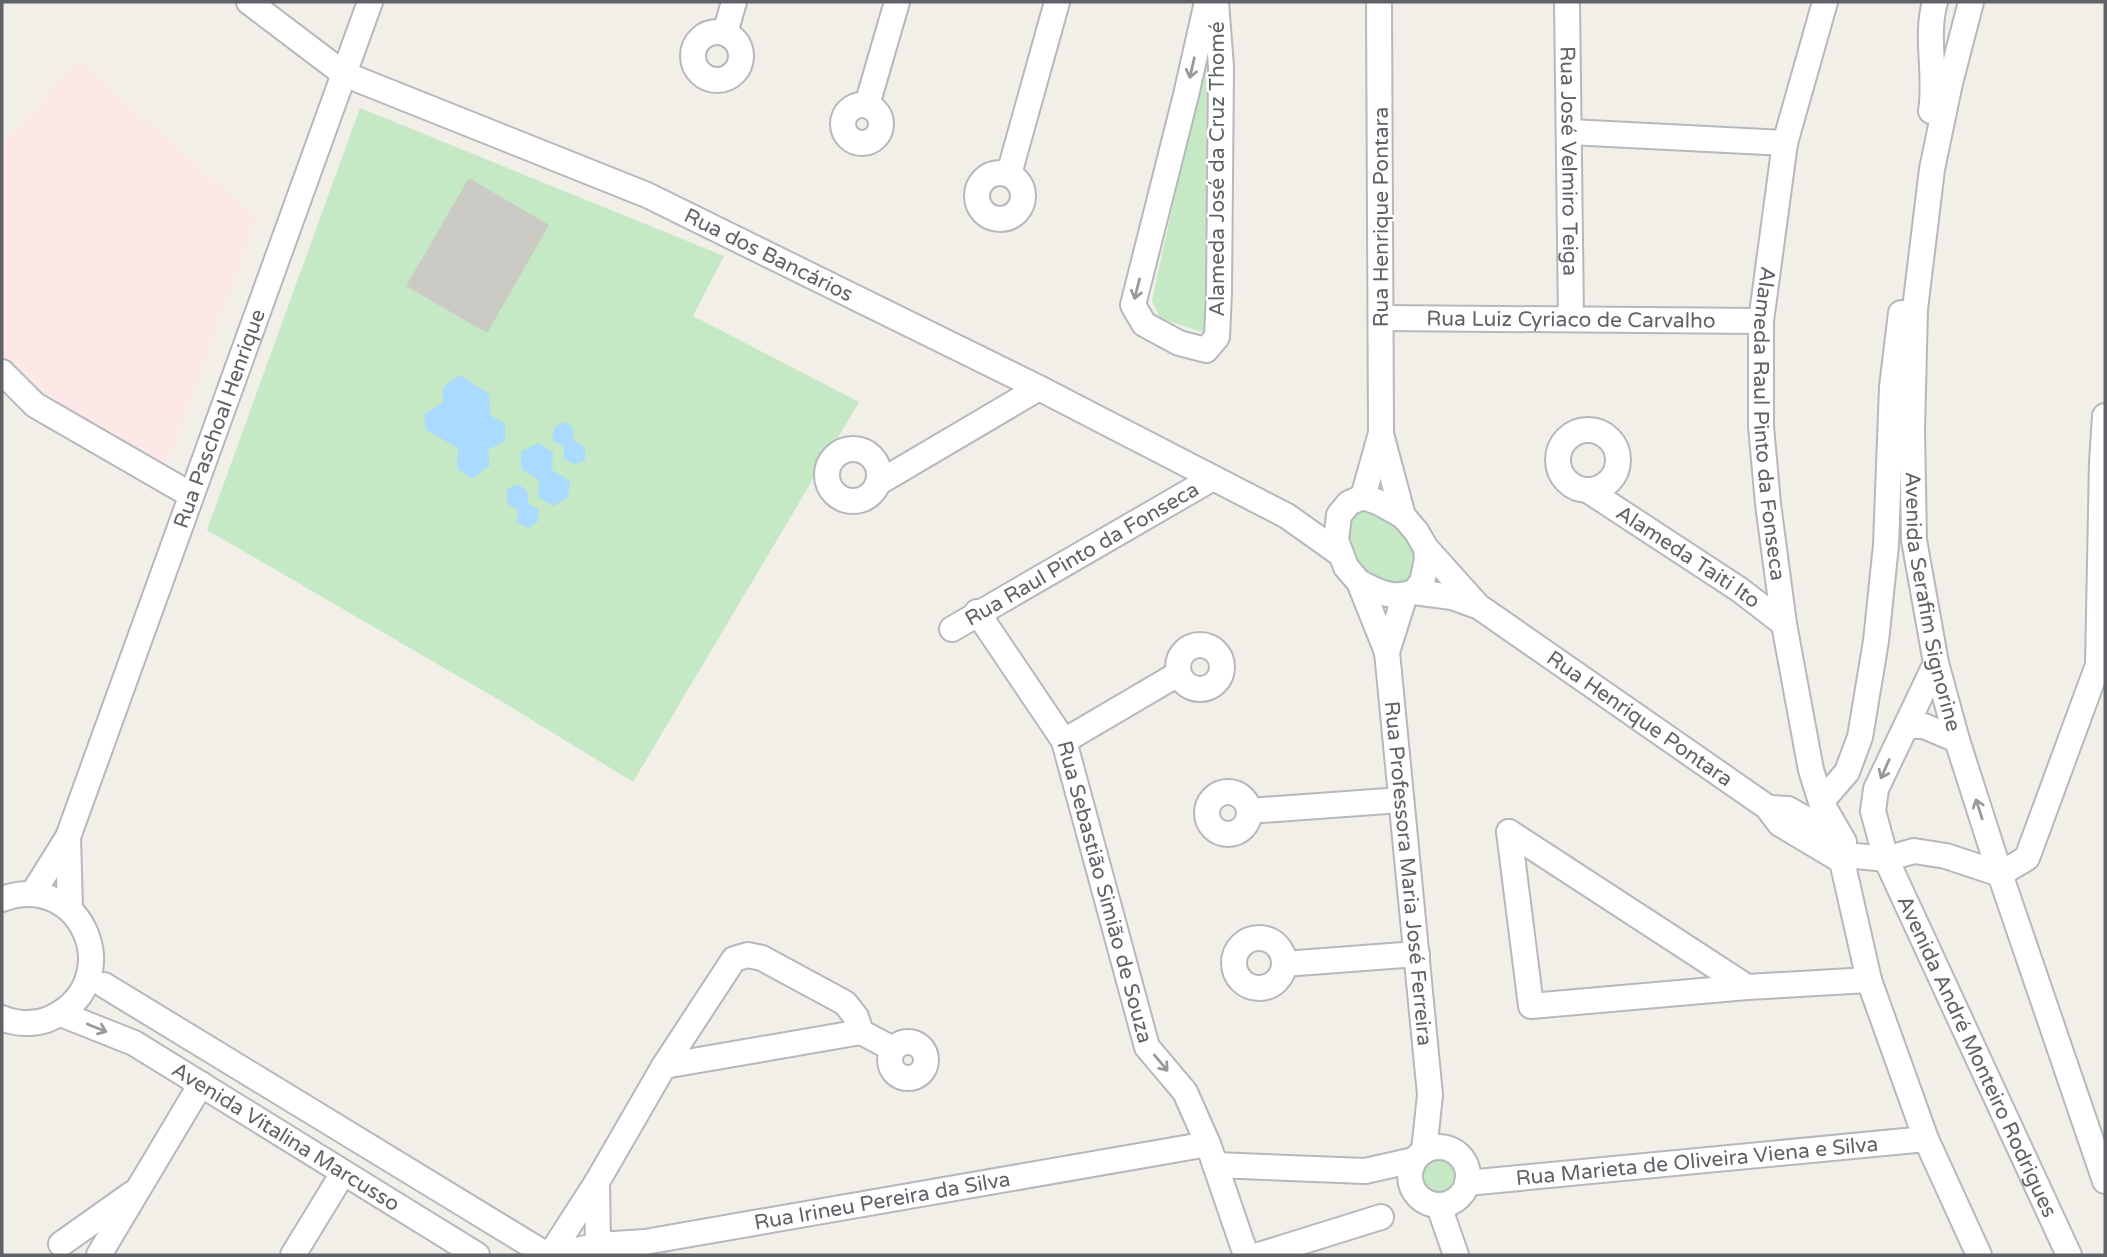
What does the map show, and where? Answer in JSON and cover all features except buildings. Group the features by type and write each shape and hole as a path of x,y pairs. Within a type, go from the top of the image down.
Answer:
{"street":[{"name":"Rua dos Bancários","path":"249,2 344,74 647,195 1039,388 1287,516 1339,553"},
{"name":"Rua Paschoal Henrique","path":"33,893 68,837 370,2"},
{"path":"724,33 734,2"},
{"path":"867,105 897,2"},
{"path":"1009,174 1057,2"},
{"name":"Alameda José da Cruz Thomé","path":"1207,2 1133,305 1144,324 1179,343 1206,350 1217,337 1219,292 1221,67 1216,2"},
{"name":"Rua Henrique Pontara","path":"1363,497 1381,433 1379,2"},
{"name":"Rua José Velmiro Teiga","path":"1567,2 1571,319"},
{"name":"Alameda Raul Pinto da Fonseca","path":"1825,2 1786,143 1762,321 1761,426 1768,504 1784,624 1811,770 1821,802 1848,853 1869,980 1926,1139 1979,1255"},
{"path":"1821,802 1847,772 1860,737 1876,642 1886,545 1892,387 1902,302 1915,236 1925,144 1934,94 1931,40 1935,2"},
{"name":"Avenida Serafim Signorine","path":"1971,2 1932,169 1915,309 1912,430 1914,540 1936,663 1956,740 2105,1181"},
{"path":"1570,132 1786,143"},
{"name":"Rua Luiz Cyriaco de Carvalho","path":"1382,318 1762,321"},
{"path":"2,372 35,405 191,495"},
{"path":"878,483 1039,388"},
{"path":"1848,853 1886,859 1914,852 1936,854 2000,874 2027,858 2101,665 2102,462 2105,416"},
{"name":"Rua Henrique Pontara","path":"1381,433 1404,516"},
{"name":"Rua Raul Pinto da Fonseca","path":"952,629 977,612 1213,478"},
{"name":"Alameda Taiti Ito","path":"1589,491 1741,590 1784,624"},
{"path":"1363,497 1404,516 1426,548 1426,570 1422,582 1409,594 1394,597 1359,582 1339,553 1336,540 1339,515 1349,503 1363,497"},
{"name":"Rua dos Bancários","path":"1287,516 1339,515"},
{"name":"Rua Henrique Pontara","path":"1426,548 1478,606 1767,807 1780,824 1848,853"},
{"name":"Rua Professora Maria José Ferreira","path":"1359,582 1387,652 1430,1095 1419,1156"},
{"name":"Rua Henrique Pontara","path":"1409,594 1452,597 1478,606"},
{"name":"Rua Professora Maria José Ferreira","path":"1387,652 1409,594"},
{"name":"Rua Sebastião Simião de Souza","path":"977,612 1064,741 1147,1047 1185,1092 1211,1155 1246,1255"},
{"name":"Avenida André Monteiro Rodrigues","path":"1936,663 1876,789 1873,811 1886,859 2069,1255"},
{"path":"1064,741 1178,674"},
{"path":"1908,726 1924,726 1956,740"},
{"path":"1249,811 1401,800"},
{"path":"1747,987 1509,832 1531,1006 1747,987 1869,980"},
{"name":"Rua Paschoal Henrique","path":"68,837 70,909"},
{"path":"2,899 15,894 33,893 53,898 70,909 83,925 97,975 134,1043"},
{"path":"1284,964 1417,954"},
{"path":"97,975 549,1255 597,1182 663,1066 734,959 748,955 762,958 845,1003 856,1017 860,1032"},
{"path":"2,1018 26,1023 44,1021 61,1014 97,975"},
{"name":"Avenida Vitalina Marcusso","path":"61,1014 134,1043 343,1173 441,1244 477,1255"},
{"path":"663,1066 860,1032 893,1049"},
{"path":"100,1255 201,1084"},
{"name":"Rua Professora Maria José Ferreira","path":"1430,1095 1453,1150"},
{"name":"Rua Marieta de Oliveira Viena e Silva","path":"1467,1182 1926,1139"},
{"path":"1444,1147 1453,1150 1466,1164 1467,1182 1457,1199 1439,1206 1421,1200 1414,1193 1409,1177 1419,1156 1444,1147"},
{"name":"Rua Irineu Pereira da Silva","path":"556,1255 598,1245 646,1248 1211,1155 1365,1171 1414,1193"},
{"name":"Rua Irineu Pereira da Silva","path":"1365,1171 1419,1156"},
{"path":"293,1255 343,1173"},
{"path":"597,1182 598,1245"},
{"path":"54,1251 142,1186"},
{"path":"1439,1206 1456,1255"},
{"path":"1259,1255 1381,1217"},
{"path":"54,1251 75,1243 89,1255"}],"shaded area":[{"path":"79,61 257,218 165,472 2,372 2,143"}],"green space":[{"path":"1207,51 1205,333 1160,318 1152,300"},
{"path":"360,108 724,256 693,316 859,402 633,782 506,704 207,530"},
{"path":"1374,508 1411,538 1418,569 1404,589 1380,585 1371,579 1349,543 1348,525 1352,517 1361,511"},
{"path":"1439,1155 1454,1161 1460,1176 1454,1191 1439,1197 1424,1191 1418,1176 1424,1161"}],"water":[{"path":"460,375 489,394 490,415 505,424 505,441 488,450 490,465 472,479 457,469 458,448 426,430 424,415 443,402 443,387"},
{"path":"562,422 572,426 574,441 585,447 585,461 574,464 564,459 564,447 552,440 554,428"},
{"path":"538,443 553,452 552,470 570,481 568,498 554,506 538,497 539,480 521,469 521,452"},
{"path":"517,484 527,490 528,503 539,510 538,521 529,528 517,522 519,511 507,503 507,489"}]}
